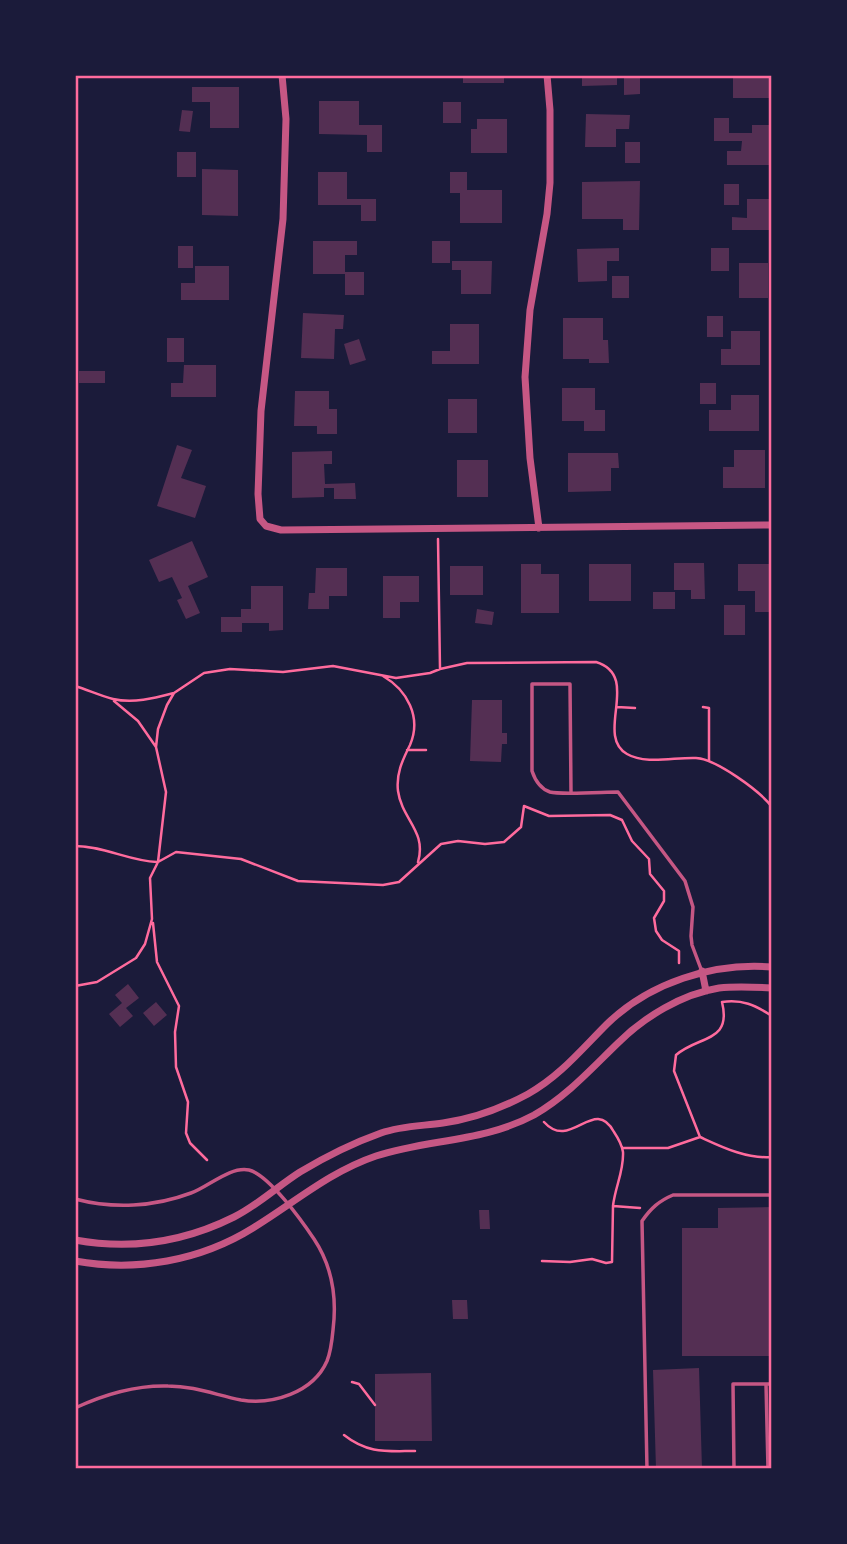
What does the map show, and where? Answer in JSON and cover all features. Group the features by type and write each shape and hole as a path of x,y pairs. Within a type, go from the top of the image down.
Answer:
{"street":[{"path":"282,75 286,119 283,219 261,411 258,494 260,519 266,526 281,530 772,524"},
{"path":"539,528 530,458 525,377 530,310 550,183 547,75"},
{"path":"75,1240 119,1245 146,1244 201,1231 236,1216 328,1156 382,1133 462,1119 508,1104 556,1076 606,1025 639,999 660,988 702,972 738,966 772,967"},
{"path":"702,972 706,991"},
{"path":"75,1261 124,1266 175,1260 224,1244 252,1229 336,1173 377,1156 489,1134 534,1115 571,1089 618,1043 666,1007 720,988 772,988"}],"lane":[{"path":"570,792 570,684 532,684 532,771 535,780 550,792 570,792 618,792 674,865 691,894 691,936 702,972"},
{"path":"75,1199 118,1205 157,1202 192,1193 236,1170 246,1169 258,1173 287,1205 324,1256 335,1308 332,1346 326,1363 306,1387 288,1395 258,1401 241,1400 200,1389 163,1386 116,1391 75,1408"},
{"path":"647,1469 642,1221 650,1209 673,1195 772,1195"},
{"path":"734,1469 733,1384 769,1384 768,1469"}],"path":[{"path":"438,528 440,668"},
{"path":"112,699 153,699 174,693 204,673 221,670 283,672 333,666 396,678 430,673 440,668 467,663 596,662 604,664 612,672 617,690 614,736 616,743 625,753 640,758 699,758 709,761 760,794 772,807"},
{"path":"380,675 398,686 409,700 414,726 400,766 398,788 401,806 420,839 418,863"},
{"path":"75,686 96,691 112,699 138,721 156,747 166,792 158,862 149,878 157,962 179,1006 175,1032 176,1067 188,1102 186,1133 190,1143 206,1160"},
{"path":"156,747 164,710 174,693"},
{"path":"617,707 635,708"},
{"path":"703,707 709,708 709,761"},
{"path":"407,750 426,750"},
{"path":"75,846 158,862 176,852 201,853 241,859 298,881 383,885 399,881 433,849 449,842 504,842 520,827 524,806 549,816 615,816 622,820 632,841 647,856 650,874 664,891 664,901 654,918 654,924 659,937 679,951 679,963"},
{"path":"75,986 97,982 136,958 145,944 152,919"},
{"path":"700,1137 674,1071 676,1055 692,1043 719,1033 725,1014 722,1002 745,1002 772,1016"},
{"path":"542,1261 570,1262 592,1259 612,1262 613,1206 622,1166 622,1147 605,1120 590,1120 568,1132 550,1129 544,1122"},
{"path":"622,1147 668,1147 700,1137 744,1154 772,1157"},
{"path":"613,1206 650,1209"},
{"path":"352,1381 359,1384 375,1405"},
{"path":"344,1435 354,1443 374,1451 415,1451"}],"building":[{"path":"463,75 504,75 504,83 463,83"},
{"path":"582,75 617,75 617,85 582,86"},
{"path":"624,75 640,75 640,94 624,95"},
{"path":"733,75 772,75 772,98 733,98"},
{"path":"192,87 239,87 239,128 210,128 210,102 192,102"},
{"path":"319,101 359,101 359,125 382,125 382,152 367,152 367,135 319,134"},
{"path":"443,102 461,102 461,123 443,123"},
{"path":"182,110 193,111 190,132 179,131"},
{"path":"586,114 630,115 629,129 616,129 616,147 585,147"},
{"path":"714,118 729,118 729,133 752,133 752,125 772,125 772,165 727,165 727,151 741,151 742,141 714,141"},
{"path":"477,119 507,119 507,153 471,153 471,129 477,129"},
{"path":"625,142 640,142 640,163 625,163"},
{"path":"177,152 196,152 196,177 177,177"},
{"path":"202,169 238,170 238,216 202,215"},
{"path":"318,172 347,172 347,199 376,199 376,221 361,221 361,205 318,205"},
{"path":"450,172 467,172 467,190 502,190 502,223 460,223 460,193 450,193"},
{"path":"640,181 639,230 623,230 623,219 582,219 582,182"},
{"path":"724,184 739,184 739,205 724,205"},
{"path":"747,199 772,199 772,230 732,230 732,217 747,218"},
{"path":"313,241 357,241 357,255 345,255 345,272 364,272 364,295 345,295 345,274 313,274"},
{"path":"432,241 450,241 450,263 432,263"},
{"path":"178,246 193,246 193,268 178,268"},
{"path":"619,248 619,261 607,261 607,281 578,282 577,249"},
{"path":"711,248 729,248 729,271 711,271"},
{"path":"452,261 492,261 491,294 461,294 461,270 452,270"},
{"path":"739,263 768,263 768,298 739,298"},
{"path":"195,266 229,266 229,300 181,300 181,283 195,283"},
{"path":"612,276 629,276 629,298 612,298"},
{"path":"303,313 344,315 343,329 335,329 334,359 301,358"},
{"path":"707,316 723,316 723,337 707,337"},
{"path":"563,318 603,318 603,340 608,340 609,363 589,363 589,359 563,359"},
{"path":"450,324 479,324 479,364 432,364 432,351 450,351"},
{"path":"731,331 760,331 760,365 721,365 721,349 731,349"},
{"path":"167,338 184,338 184,362 167,362"},
{"path":"359,339 366,360 350,365 344,344"},
{"path":"184,365 216,365 216,397 171,397 171,383 183,383"},
{"path":"79,371 105,371 105,383 79,383"},
{"path":"700,383 716,383 716,404 700,404"},
{"path":"562,388 595,388 595,410 605,410 605,431 584,431 584,421 562,421"},
{"path":"295,391 329,391 329,409 337,409 337,434 317,434 317,426 294,426"},
{"path":"731,395 759,395 759,431 709,431 709,410 731,410"},
{"path":"448,399 477,399 477,433 448,433"},
{"path":"177,445 192,450 181,478 206,486 195,518 157,506"},
{"path":"734,450 765,450 765,488 723,488 723,467 734,467"},
{"path":"332,451 332,464 324,464 325,484 355,483 356,499 334,499 334,488 324,488 324,497 292,498 292,452"},
{"path":"568,453 618,453 619,468 611,468 611,491 568,492"},
{"path":"457,460 488,460 488,497 457,497"},
{"path":"192,541 208,577 188,586 200,613 186,619 177,600 182,598 172,577 159,582 149,560"},
{"path":"674,563 704,563 705,599 691,599 691,590 674,590"},
{"path":"521,564 541,564 541,574 559,574 559,613 521,613"},
{"path":"589,564 631,564 631,601 589,601"},
{"path":"738,564 772,564 772,612 755,612 755,591 738,591"},
{"path":"450,566 483,566 483,595 450,595"},
{"path":"316,568 347,568 347,596 329,596 329,609 308,609 309,593 315,593"},
{"path":"383,576 419,576 419,602 400,602 400,618 383,618"},
{"path":"251,586 283,586 283,630 269,631 269,623 242,623 242,632 221,632 221,617 241,617 241,609 251,609"},
{"path":"653,592 675,592 675,609 653,609"},
{"path":"724,605 745,605 745,635 724,635"},
{"path":"477,609 494,612 492,625 475,623"},
{"path":"472,700 502,700 502,733 507,733 507,744 502,744 501,762 470,761"},
{"path":"128,984 139,998 126,1008 133,1016 120,1027 109,1014 122,1003 115,995"},
{"path":"156,1002 167,1015 154,1026 143,1013"},
{"path":"772,1207 772,1356 682,1356 682,1228 718,1228 718,1208"},
{"path":"479,1210 489,1210 490,1229 480,1229"},
{"path":"452,1300 467,1300 468,1319 453,1319"},
{"path":"699,1368 702,1469 656,1469 653,1370"},
{"path":"431,1373 432,1441 375,1441 375,1374"}]}
